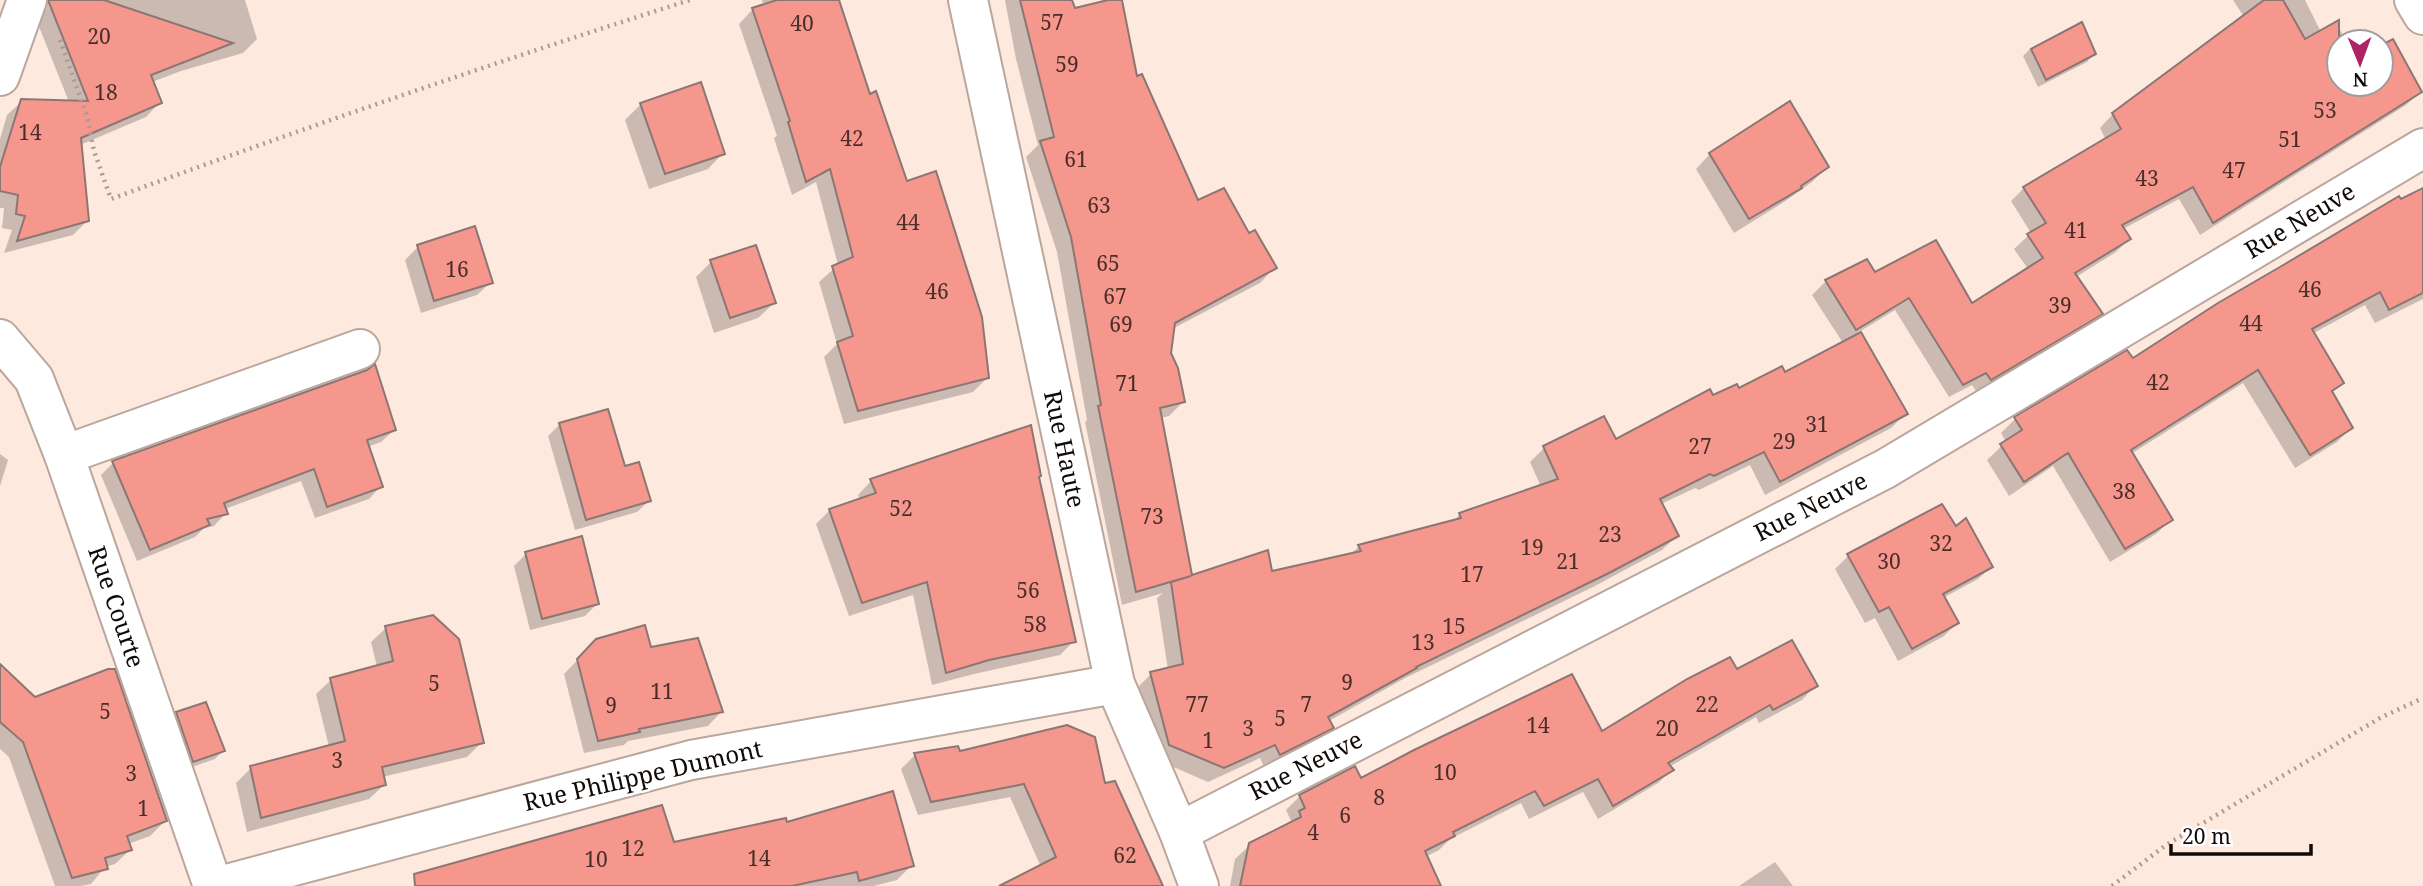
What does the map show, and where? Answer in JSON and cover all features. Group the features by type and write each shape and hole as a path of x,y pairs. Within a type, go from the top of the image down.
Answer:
{"street":[{"path":"0,76 27,0"},
{"name":"Rue Haute","path":"968,0 1115,684 1179,832 1199,886"},
{"path":"2414,0 2423,15"},
{"name":"Rue Neuve","path":"1179,832 1885,469 2423,148"},
{"name":"Rue Courte","path":"0,339 34,379 64,455 213,886"},
{"path":"64,455 360,349"},
{"name":"Rue Philippe Dumont","path":"219,886 691,760 1115,684"}],"path":[{"path":"57,33 87,116 94,150 111,199 557,42 690,0"},
{"path":"2112,886 2166,845 2380,718 2423,698"}],"building":[{"path":"48,0 104,0 233,43 151,75 162,103 81,138 89,221 17,241 25,216 16,214 18,195 0,191 0,167 21,99 88,101"},
{"path":"777,0 839,0 870,94 876,91 907,181 936,171 982,317 989,378 858,411 837,342 853,336 832,266 853,257 830,169 806,182 788,122 790,121 752,8"},
{"path":"1020,0 1072,0 1075,8 1108,0 1122,0 1137,76 1142,74 1198,200 1224,188 1249,233 1255,230 1277,268 1175,323 1171,353 1178,368 1185,402 1160,408 1192,575 1268,550 1272,571 1361,551 1358,545 1461,518 1459,513 1558,479 1543,446 1604,416 1616,439 1710,389 1713,395 1737,384 1739,388 1782,366 1785,372 1861,332 1908,414 1780,482 1764,452 1714,476 1710,474 1660,499 1679,536 1416,667 1328,717 1334,728 1280,755 1275,745 1224,768 1169,745 1150,672 1183,664 1171,582 1191,576 1136,592 1098,406 1101,405 1071,237 1040,141 1054,137"},
{"path":"2264,0 2283,0 2305,39 2339,20 2339,28 2325,28 2325,98 2395,98 2395,43 2422,92 2213,223 2193,187 2122,225 2131,239 2075,273 2103,314 1991,380 1986,373 1963,385 1909,298 1856,330 1825,280 1867,259 1875,272 1936,240 1972,303 2043,258 2027,234 2046,223 2023,187 2121,129 2112,113"},
{"path":"2082,22 2096,54 2046,80 2031,49"},
{"path":"701,82 725,154 665,174 640,103"},
{"path":"1790,101 1829,167 1801,186 1802,188 1749,219 1709,153"},
{"path":"2423,188 2423,293 2389,310 2380,292 2312,329 2344,383 2332,391 2353,428 2310,455 2258,370 2131,450 2173,520 2125,549 2068,453 2024,482 2000,444 2022,430 2014,417 2127,350 2133,358 2218,303 2399,196 2401,199"},
{"path":"475,226 493,283 434,301 417,245"},
{"path":"756,245 776,303 730,318 710,260"},
{"path":"375,364 396,430 367,440 383,487 327,507 314,469 224,503 228,514 207,519 210,525 150,550 112,461 367,370"},
{"path":"608,409 625,466 639,462 651,501 586,520 559,423"},
{"path":"1031,425 1041,476 1039,477 1076,642 989,660 946,673 927,582 862,603 829,509 876,493 870,479"},
{"path":"1942,504 1956,526 1966,518 1993,567 1943,594 1959,623 1912,649 1889,607 1879,612 1847,554"},
{"path":"582,536 599,604 542,619 525,552"},
{"path":"433,615 459,639 484,743 382,767 386,785 261,818 250,766 345,741 330,678 393,661 385,626"},
{"path":"645,625 651,647 698,638 723,712 639,729 640,732 598,741 577,659 596,639"},
{"path":"1792,640 1818,686 1773,710 1770,705 1668,763 1674,770 1613,806 1598,779 1544,806 1535,791 1453,832 1455,836 1425,851 1441,886 1240,886 1249,843 1301,817 1299,811 1305,808 1299,795 1355,766 1361,778 1572,674 1602,731 1687,679 1730,657 1737,669"},
{"path":"0,664 35,697 108,669 115,669 167,821 127,836 132,850 105,858 108,869 72,878 23,742 0,722"},
{"path":"206,702 225,751 193,762 176,712"},
{"path":"1067,725 1095,737 1105,783 1115,781 1163,886 999,886 1056,857 1024,784 931,802 914,753 958,746 960,751"},
{"path":"893,791 914,866 859,881 857,872 792,886 415,886 414,874 662,805 674,842 786,818 787,822"}]}
